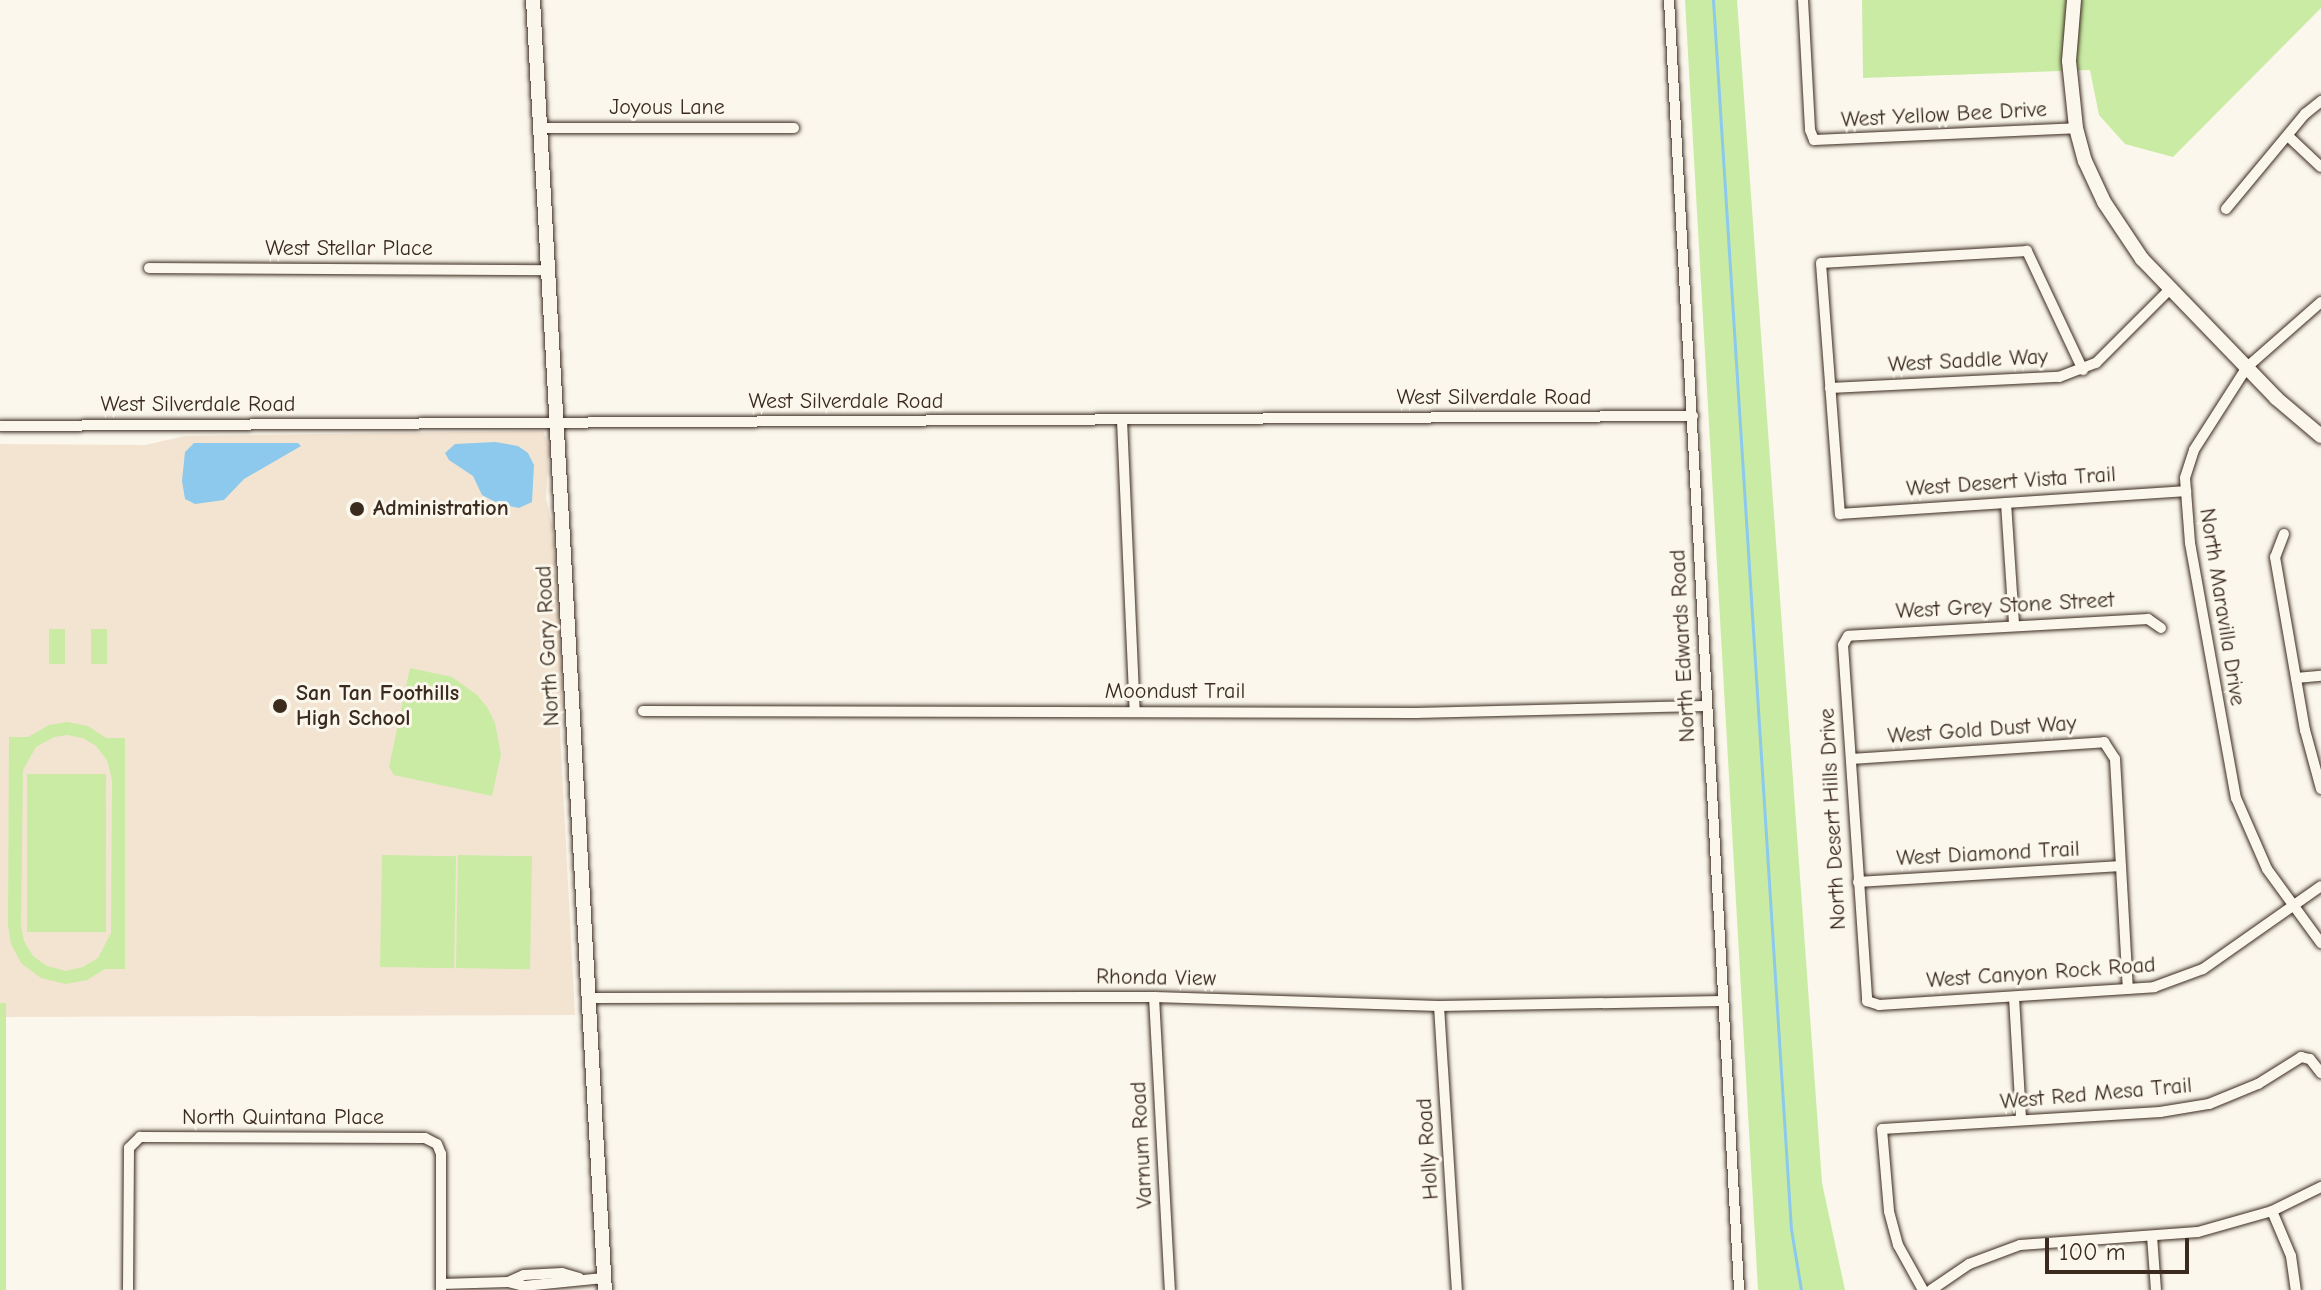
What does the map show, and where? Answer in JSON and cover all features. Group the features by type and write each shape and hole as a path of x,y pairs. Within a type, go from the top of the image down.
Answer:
{"street":[{"name":"North Gary Road","path":"533,0 605,1284"},
{"name":"North Edwards Road","path":"1669,0 1739,1290"},
{"name":"West Yellow Bee Drive","path":"1803,0 1810,130 1814,140 2076,128"},
{"path":"2074,0 2069,61 2076,128 2085,161 2104,202 2142,259 2276,398 2321,436"},
{"path":"2226,209 2321,101"},
{"name":"Joyous Lane","path":"541,128 794,128"},
{"path":"2288,136 2321,167"},
{"path":"1830,388 1821,263 2027,251 2083,370"},
{"name":"West Stellar Place","path":"149,268 550,270"},
{"name":"West Saddle Way","path":"1830,388 2059,377 2083,370 2113,349 2170,289"},
{"name":"North Maravilla Drive","path":"2320,305 2247,367 2194,450 2187,466 2186,491 2190,543 2230,776 2251,838 2291,905 2321,943"},
{"name":"West Desert Vista Trail","path":"1830,388 1840,514 2186,491"},
{"name":"West Silverdale Road","path":"0,426 1693,416"},
{"path":"1122,420 1135,712"},
{"path":"2006,503 2014,624"},
{"path":"2284,534 2275,557 2307,742 2321,789"},
{"name":"West Grey Stone Street","path":"1848,636 2014,624 2148,619 2161,628"},
{"name":"North Desert Hills Drive","path":"1848,636 1843,645 1867,1001"},
{"path":"2296,678 2321,676"},
{"name":"Moondust Trail","path":"643,711 1551,712 1706,706"},
{"name":"West Gold Dust Way","path":"1851,759 2104,742 2113,751 2121,866"},
{"path":"2121,866 2128,989"},
{"name":"West Diamond Trail","path":"1858,882 2121,866"},
{"name":"West Canyon Rock Road","path":"1867,1001 1879,1005 2154,987 2203,969 2321,886"},
{"name":"Rhonda View","path":"588,998 1154,997 1439,1006 1722,1001"},
{"name":"Varnum Road","path":"1154,997 1170,1290"},
{"path":"2014,997 2021,1120"},
{"name":"Holly Road","path":"1439,1006 1457,1290"},
{"name":"West Red Mesa Trail","path":"1923,1290 1898,1245 1889,1211 1882,1129 2160,1112 2209,1104 2258,1084 2301,1057 2310,1059 2321,1073"},
{"name":"North Quintana Place","path":"128,1290 129,1148 140,1137 425,1138 437,1144 441,1154 441,1287"},
{"path":"1931,1290 1969,1264 2020,1245 2223,1228 2272,1211 2321,1187"},
{"path":"2272,1211 2291,1256 2296,1290"},
{"path":"2152,1236 2156,1290"},
{"path":"441,1287 508,1282 524,1286 579,1278 605,1284"}],"shaded area":[{"name":"San Tan Foothills High School","path":"543,431 549,446 546,498 553,529 562,680 560,733 575,1015 6,1017 6,1003 0,1003 0,444 145,445 185,436"}],"green space":[{"path":"1685,0 1737,0 1822,1183 1845,1290 1758,1290"},
{"path":"1862,0 2321,0 2321,8 2173,157 2125,144 2099,115 2090,70 1863,78"},
{"path":"49,629 65,629 65,664 49,664"},
{"path":"91,629 107,629 107,664 91,664"},
{"path":"410,668 452,677 477,695 487,707 495,723 501,755 492,796 394,775 389,767"},
{"path":"67,722 88,726 106,738 125,738 125,969 105,969 87,980 66,984 41,978 21,963 11,944 8,925 9,737 28,737 49,725","holes":["67,735 83,738 96,746 107,760 112,780 111,933 98,958 83,967 66,971 47,966 33,956 24,941 21,925 23,770 36,747 54,737"]},
{"path":"27,774 106,774 106,932 27,932"},
{"path":"382,855 456,856 454,968 380,967"},
{"path":"458,855 532,856 530,969 456,968"},
{"path":"0,1003 6,1003 6,1290 0,1290"}],"water":[{"path":"495,442 518,446 528,453 534,465 532,502 519,508 499,504 482,495 473,476 449,460 445,453 455,444"},
{"path":"194,443 298,443 301,446 244,479 224,500 195,504 185,499 182,481 185,452"}],"waterway":[{"path":"1713,0 1791,1229 1801,1290"}],"place":[{"name":"Administration","path":"357,509"},
{"name":"San Tan Foothills High School","path":"280,706"}]}
